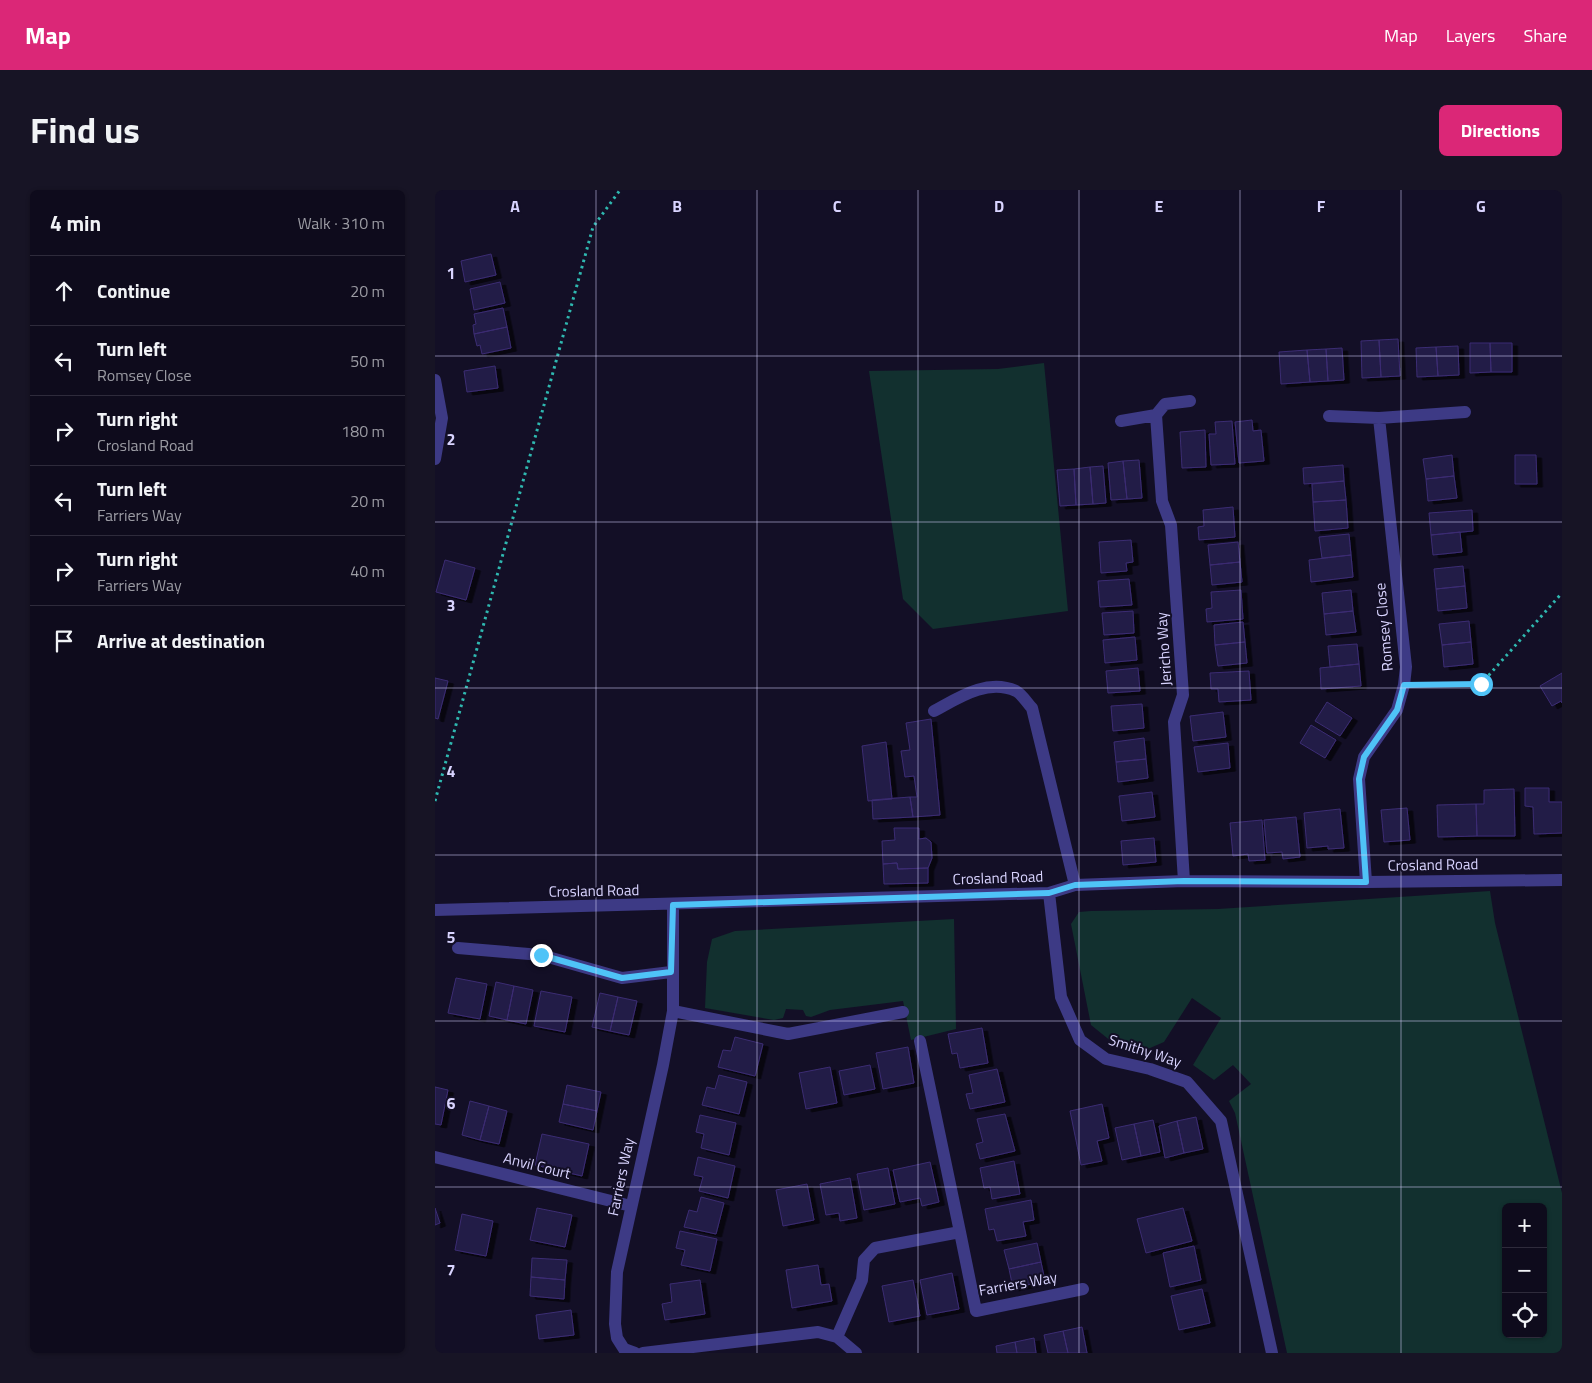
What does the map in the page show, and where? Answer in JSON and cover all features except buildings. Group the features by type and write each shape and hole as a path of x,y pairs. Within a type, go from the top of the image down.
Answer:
{"street":[{"path":"435,380 442,418 435,459"},
{"path":"1121,421 1156,415 1165,404 1190,401"},
{"path":"1329,416 1379,418 1465,412"},
{"name":"Jericho Way","path":"1156,415 1162,501 1171,525 1183,696 1174,722 1184,881"},
{"name":"Romsey Close","path":"1366,882 1361,772 1364,757 1397,710 1404,685 1405,667 1379,418"},
{"path":"934,711 973,690 996,687 1017,692 1032,708 1075,885"},
{"name":"Crosland Road","path":"435,910 673,905 1049,893 1075,885 1184,881 1562,880"},
{"name":"Smithy Way","path":"1049,893 1061,998 1080,1040 1106,1059 1150,1069 1187,1082 1221,1121 1272,1353"},
{"name":"Farriers Way","path":"626,1352 617,1338 615,1315 617,1272 663,1065 673,1011 671,972 673,905"},
{"path":"459,948 541,955 622,978 671,972"},
{"path":"673,1011 788,1034 903,1012"},
{"name":"Farriers Way","path":"920,1041 977,1311 1083,1289"},
{"name":"Anvil Court","path":"435,1157 631,1206"},
{"path":"837,1337 862,1280 864,1260 875,1248 960,1232"},
{"path":"643,1353 818,1332 837,1337 855,1353"}],"path":[{"path":"435,801 593,227 620,190"},
{"path":"1404,685 1481,684 1562,593"}],"green space":[{"path":"1044,363 1068,611 933,629 903,599 869,371 998,369"},
{"path":"1490,891 1495,923 1562,1193 1562,1353 1287,1353 1235,1113 1229,1101 1251,1084 1233,1065 1214,1080 1193,1065 1221,1018 1192,998 1164,1042 1143,1051 1112,1042 1091,1025 1071,924 1079,912 1218,909"},
{"path":"954,919 956,1029 911,1040 903,1001 830,1010 811,1017 806,1016 803,1010 786,1009 783,1018 774,1020 705,1008 707,962 712,939 735,931"}],"route":[{"path":"541,955 622,978 671,972 673,905 1049,893 1075,885 1184,881 1366,882 1359,779 1364,757 1397,710 1404,685 1481,684"}]}
